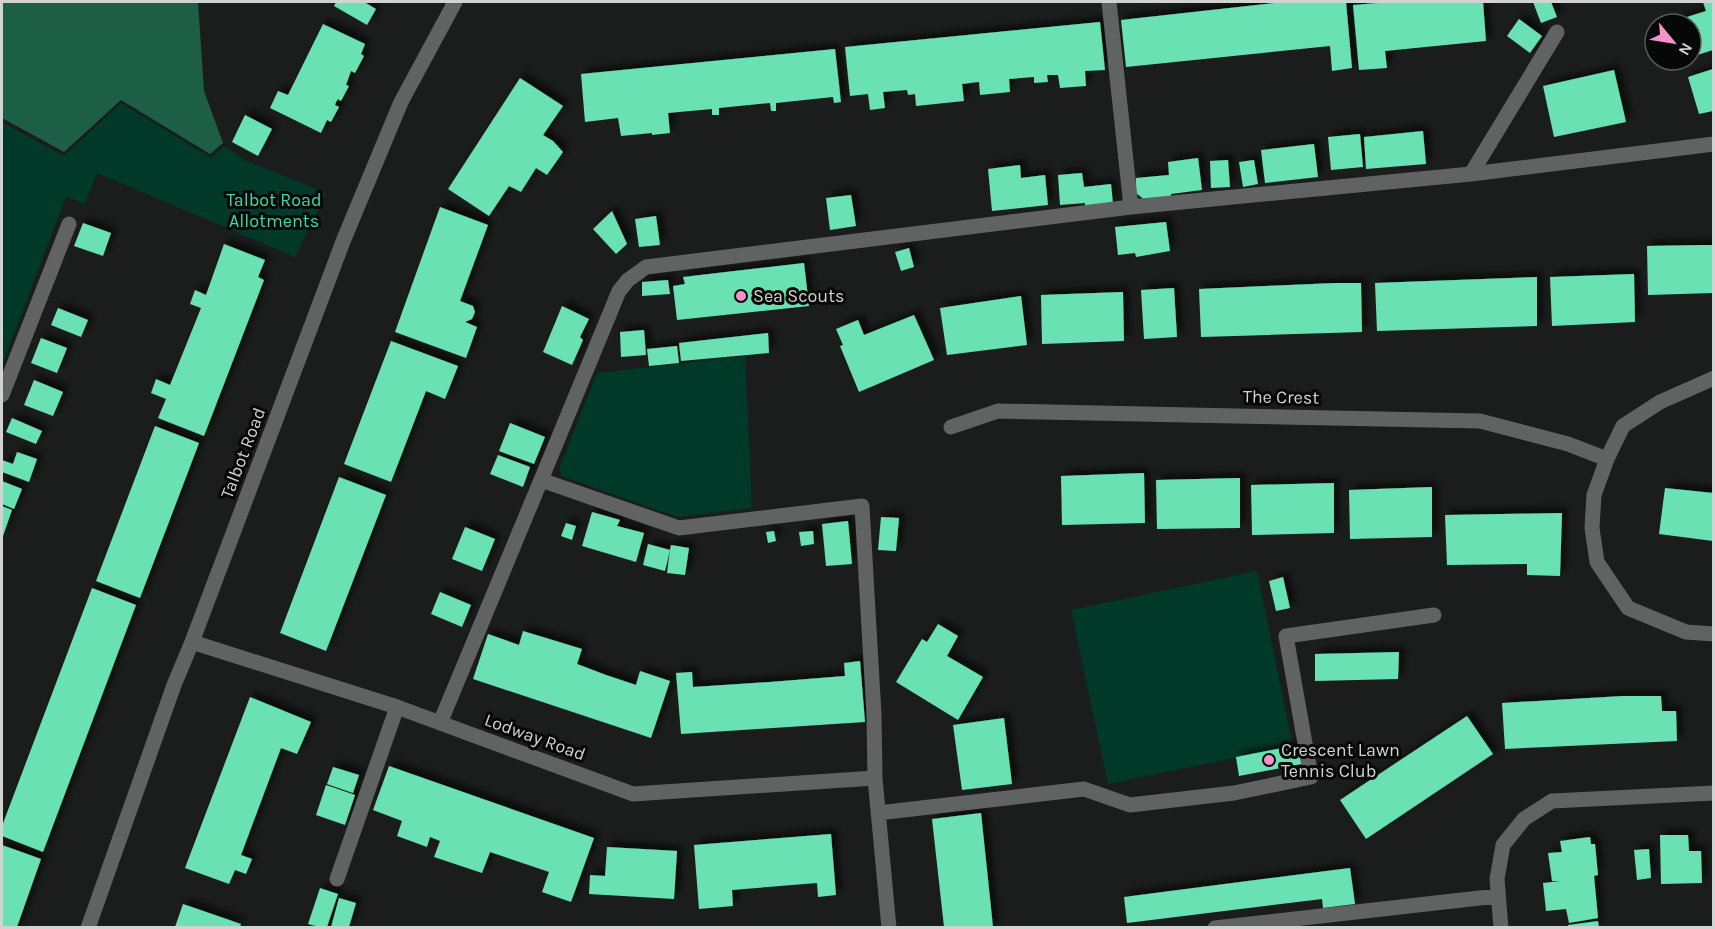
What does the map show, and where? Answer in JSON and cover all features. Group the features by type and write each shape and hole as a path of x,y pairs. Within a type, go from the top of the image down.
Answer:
{"street":[{"name":"Talbot Road","path":"88,927 174,685 348,228 401,102 455,2"},
{"path":"1109,2 1131,207"},
{"path":"1471,174 1557,32"},
{"path":"440,723 619,291 628,280 646,267 1131,207 1471,174 1713,144"},
{"path":"2,395 69,224"},
{"path":"1713,378 1660,402 1623,426 1607,459 1594,495 1592,528 1597,562 1628,608 1686,632 1713,634"},
{"name":"The Crest","path":"951,427 998,411 1480,421 1568,444 1607,459"},
{"path":"541,480 679,528 862,506 874,715 875,778 889,927"},
{"path":"878,813 1084,789 1130,805 1234,793 1311,777 1287,636 1434,615"},
{"name":"Lodway Road","path":"192,642 397,707 633,794 875,778"},
{"path":"337,879 397,707"},
{"path":"1501,927 1497,879 1503,845 1524,819 1552,801 1713,793"},
{"path":"1215,927 1497,896"}],"green space":[{"path":"2,2 198,2 204,91 223,143 210,154 121,100 64,152 2,118"},
{"name":"Talbot Road Allotments","path":"121,103 211,158 224,146 245,160 326,193 295,257 97,173 85,204 66,197 2,365 2,122 64,156"},
{"path":"745,356 752,508 677,517 561,476 560,466 597,373"},
{"path":"1257,571 1293,746 1108,784 1071,610"}],"building":[{"path":"336,2 364,2 376,9 367,25 334,6"},
{"path":"1284,2 1346,2 1352,68 1332,71 1330,46 1126,67 1121,20"},
{"path":"1390,2 1483,2 1486,41 1385,51 1387,68 1359,70 1353,5"},
{"path":"1533,2 1551,2 1557,17 1541,23"},
{"path":"1703,2 1713,2 1713,50 1703,53 1703,12 1706,11"},
{"path":"1519,19 1542,36 1530,53 1507,36"},
{"path":"1100,22 1105,70 1085,71 1086,86 1060,88 1058,75 1047,75 1048,82 1034,83 1034,77 1009,79 1010,92 980,95 979,82 962,84 964,101 916,106 915,94 908,95 907,90 883,92 885,108 870,110 868,94 850,96 845,47"},
{"path":"323,24 365,44 361,54 364,56 355,73 351,71 346,85 349,86 341,101 338,99 336,102 335,105 339,107 331,122 327,120 321,133 270,108 278,91 288,95"},
{"path":"835,49 841,102 834,103 833,97 776,103 776,111 771,111 770,103 719,108 719,115 712,115 712,109 668,113 670,133 652,135 652,133 621,136 618,118 585,122 581,74"},
{"path":"1713,69 1713,111 1699,114 1688,77"},
{"path":"1614,70 1626,122 1554,137 1543,86"},
{"path":"520,78 563,106 543,135 553,141 563,152 547,175 536,168 521,192 509,186 489,216 448,189"},
{"path":"245,115 272,129 258,156 232,142"},
{"path":"1423,131 1426,164 1366,169 1364,137"},
{"path":"1360,134 1363,167 1331,170 1328,137"},
{"path":"1314,144 1318,177 1265,183 1261,150"},
{"path":"1198,158 1202,190 1171,194 1171,199 1146,201 1136,193 1136,178 1169,175 1168,162"},
{"path":"1228,160 1230,187 1211,188 1210,161"},
{"path":"1254,160 1258,184 1243,187 1239,162"},
{"path":"1020,165 1021,178 1045,175 1048,205 992,211 988,169"},
{"path":"1082,173 1084,187 1111,184 1113,204 1060,205 1058,175"},
{"path":"851,195 856,226 830,230 826,198"},
{"path":"440,207 488,225 460,301 473,306 475,312 472,319 465,322 477,327 466,358 395,332"},
{"path":"612,211 627,244 616,254 593,229"},
{"path":"656,216 660,245 639,247 635,219"},
{"path":"1166,222 1170,251 1136,257 1135,253 1118,255 1115,227"},
{"path":"83,223 111,233 103,256 74,246"},
{"path":"224,244 265,260 258,277 264,280 204,436 158,418 166,399 151,393 156,379 170,385 201,308 190,304 195,290 206,295"},
{"path":"1713,245 1713,293 1648,295 1647,246"},
{"path":"909,248 914,267 901,271 895,252"},
{"name":"Sea Scouts","path":"804,263 809,306 677,320 673,286 685,284 683,277"},
{"path":"1634,274 1635,322 1552,326 1550,277"},
{"path":"1537,277 1537,326 1377,331 1375,283"},
{"path":"668,280 670,294 642,296 642,282"},
{"path":"1361,283 1362,332 1201,337 1199,289"},
{"path":"1174,288 1177,337 1144,339 1141,290"},
{"path":"1123,292 1124,341 1042,344 1041,295"},
{"path":"1021,296 1027,345 947,355 940,308"},
{"path":"562,306 589,319 580,337 583,340 572,365 543,352"},
{"path":"58,308 88,320 81,337 51,325"},
{"path":"914,315 934,360 859,392 840,346 843,345 836,329 858,320 864,335"},
{"path":"644,330 646,355 621,357 620,332"},
{"path":"768,333 769,353 681,361 679,343"},
{"path":"41,338 67,348 57,373 31,363"},
{"path":"391,341 458,366 445,399 426,391 391,482 344,464"},
{"path":"677,346 679,363 649,366 647,349"},
{"path":"34,380 63,392 53,416 24,405"},
{"path":"12,418 42,431 36,444 6,432"},
{"path":"510,423 545,437 534,464 499,451"},
{"path":"155,426 199,443 140,598 96,581"},
{"path":"17,452 37,459 29,482 2,472 2,460 13,464"},
{"path":"498,455 530,467 523,487 490,474"},
{"path":"1144,473 1145,523 1062,525 1061,476"},
{"path":"339,477 386,495 326,651 280,633"},
{"path":"1240,478 1240,528 1157,529 1156,480"},
{"path":"2,481 22,489 14,509 2,504"},
{"path":"1334,483 1334,533 1252,535 1251,485"},
{"path":"1432,487 1432,537 1350,539 1349,490"},
{"path":"1665,488 1713,493 1713,541 1659,534"},
{"path":"2,506 12,510 2,539"},
{"path":"592,512 620,520 617,526 644,533 636,562 582,546"},
{"path":"1562,513 1560,576 1527,575 1527,564 1447,565 1445,515"},
{"path":"881,517 899,518 896,551 878,550"},
{"path":"848,521 852,564 826,566 822,524"},
{"path":"566,523 576,526 572,540 561,536"},
{"path":"465,527 495,539 482,571 452,559"},
{"path":"774,531 776,541 768,543 766,532"},
{"path":"813,531 814,544 801,546 799,532"},
{"path":"648,544 670,550 665,571 643,565"},
{"path":"671,545 689,548 685,575 667,573"},
{"path":"1283,577 1290,608 1276,611 1269,581"},
{"path":"92,588 136,605 43,852 2,836 2,826"},
{"path":"440,592 471,605 462,627 431,614"},
{"path":"938,624 958,636 947,656 983,677 958,720 896,682 922,639 927,642"},
{"path":"523,631 582,649 577,664 606,675 636,685 640,671 670,681 651,738 473,679 488,634 519,645"},
{"path":"1399,652 1398,679 1315,681 1315,654"},
{"path":"860,661 865,722 681,734 676,673 692,672 693,687 770,682 845,676 844,663"},
{"path":"1661,696 1662,711 1676,711 1677,741 1505,749 1502,703"},
{"path":"250,697 311,722 297,754 281,748 241,855 252,859 246,874 235,870 229,884 185,868"},
{"path":"1467,716 1493,754 1366,839 1340,800"},
{"path":"1004,718 1012,784 962,790 953,725"},
{"name":"Crescent Lawn Tennis Club","path":"1298,745 1302,764 1239,776 1236,757"},
{"path":"389,766 594,838 571,902 542,892 549,872 490,852 482,873 434,857 440,841 430,837 427,847 397,836 402,821 373,810"},
{"path":"333,767 359,775 353,793 327,784"},
{"path":"326,785 355,795 345,825 316,815"},
{"path":"981,813 993,927 944,927 932,819"},
{"path":"831,834 836,895 818,897 817,883 732,890 733,906 699,909 694,845"},
{"path":"1660,835 1688,835 1689,851 1701,851 1702,883 1661,884"},
{"path":"1590,837 1591,844 1595,844 1598,875 1594,876 1598,918 1569,923 1566,909 1546,911 1543,883 1561,881 1552,881 1548,853 1562,852 1560,841"},
{"path":"2,845 41,859 17,927 2,927"},
{"path":"607,847 677,851 674,899 589,894 590,875 605,876"},
{"path":"1649,849 1651,878 1637,880 1634,850"},
{"path":"1350,868 1355,904 1323,908 1322,899 1127,923 1124,897"},
{"path":"320,888 338,894 327,927 308,924"},
{"path":"339,898 356,903 349,927 331,927"},
{"path":"183,904 241,924 240,927 175,927"},
{"path":"1598,921 1599,927 1568,927 1568,925"}],"place":[{"name":"Sea Scouts","path":"741,296"},
{"name":"Crescent Lawn Tennis Club","path":"1269,760"}]}
